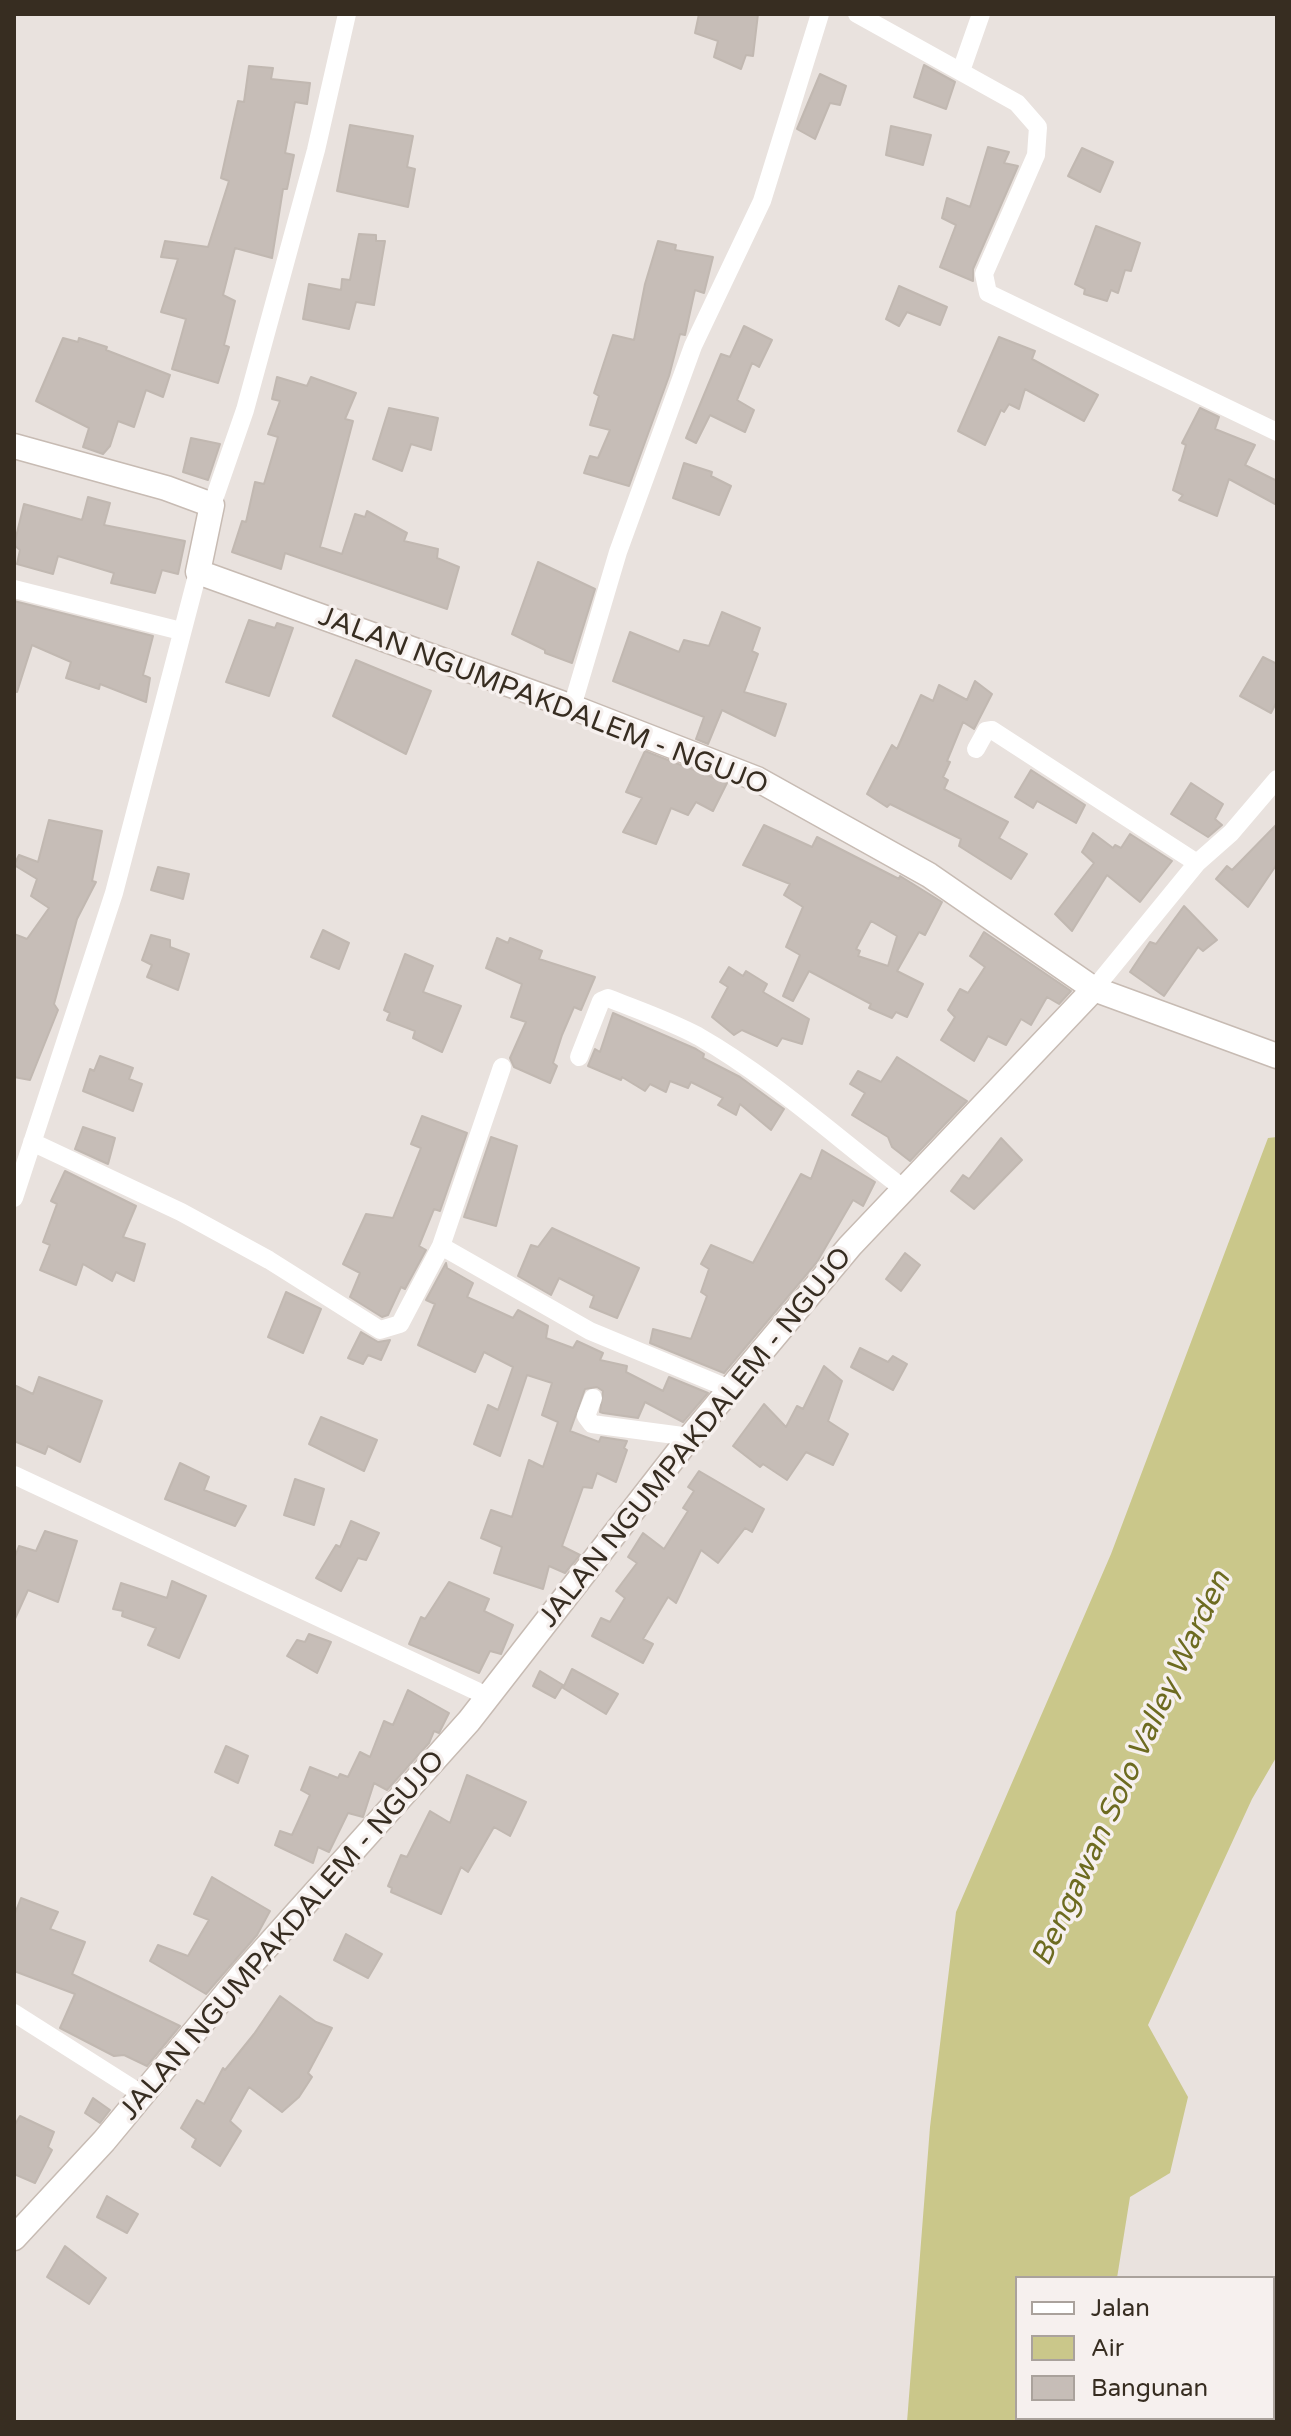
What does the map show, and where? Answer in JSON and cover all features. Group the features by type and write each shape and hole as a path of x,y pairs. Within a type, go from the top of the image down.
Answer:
{"street":[{"path":"14,1198 114,893 198,572 212,505 245,410 316,150 347,14"},
{"path":"572,707 618,552 693,346 762,201 820,14"},
{"path":"857,14 961,71 1031,115 1040,140 984,274 988,293 1277,432"},
{"path":"961,71 981,14"},
{"path":"14,446 166,488 212,505"},
{"name":"JALAN NGUMPAKDALEM - NGUJO","path":"14,2238 143,2095 245,1971 425,1772 559,1609 690,1437 850,1246 1094,989 929,875 757,779 572,707 198,572"},
{"path":"14,589 181,631"},
{"path":"976,749 986,731 1003,736 1197,863"},
{"path":"1277,779 1231,833 1197,863 1094,989 1277,1056"},
{"path":"579,1057 601,1001 608,998 640,1010 696,1036 731,1057 904,1189"},
{"path":"32,1142 193,1219 269,1260 380,1330 400,1324 441,1246 502,1067"},
{"path":"441,1246 590,1331 730,1389"},
{"path":"593,1398 586,1416 592,1424 690,1437"},
{"path":"14,1475 487,1696"},
{"path":"14,2013 143,2095"}],"water":[{"name":"Bengawan Solo Valley Warden","path":"1277,1137 1277,1756 1252,1799 1148,2025 1188,2097 1170,2173 1130,2197 1117,2276 1015,2276 1015,2420 1094,2422 907,2422 930,2127 956,1912 1111,1554 1268,1138"}],"building":[{"path":"699,14 758,14 753,56 746,55 741,69 714,57 718,41 695,33"},
{"path":"924,65 955,82 946,109 914,97"},
{"path":"249,66 273,68 271,79 310,83 307,104 295,102 285,153 294,155 287,189 283,189 272,258 235,248 223,295 235,301 224,345 229,347 218,383 172,369 186,319 161,312 178,259 161,257 165,241 208,247 229,181 221,178 238,101 244,102"},
{"path":"820,74 846,86 840,105 830,103 815,139 797,129"},
{"path":"350,125 413,136 407,167 415,169 408,207 337,191"},
{"path":"891,126 931,135 923,165 886,155"},
{"path":"988,147 1009,152 1004,163 1018,166 973,269 973,281 940,267 956,225 942,218 947,198 970,207"},
{"path":"1082,148 1113,162 1100,192 1068,176"},
{"path":"1096,226 1140,243 1131,271 1125,270 1118,293 1111,290 1107,301 1084,294 1085,289 1075,284"},
{"path":"359,234 376,235 376,241 385,241 374,305 356,302 349,329 303,319 309,284 341,290 342,279 350,280"},
{"path":"658,241 676,245 675,250 713,257 704,293 695,290 685,335 680,334 669,376 629,486 584,473 590,456 598,458 610,430 590,425 599,396 594,393 613,335 634,340 645,284"},
{"path":"899,286 947,307 940,325 907,312 899,326 886,319"},
{"path":"744,326 772,340 759,367 752,363 737,400 754,410 745,432 710,415 696,443 686,438 721,354 730,357"},
{"path":"999,337 1035,351 1032,359 1098,395 1084,421 1025,389 1019,409 1009,404 1004,412 1001,410 985,445 958,431"},
{"path":"63,338 78,342 79,338 107,347 106,350 170,375 163,397 146,390 134,427 118,421 110,446 103,454 83,447 89,428 36,401"},
{"path":"277,377 307,386 311,377 356,393 345,419 353,421 320,547 342,554 355,514 365,517 367,511 407,533 404,541 438,549 437,558 459,567 447,609 285,553 281,569 232,552 242,521 246,522 255,482 264,484 278,437 268,434 280,401 272,399"},
{"path":"389,408 438,418 431,450 411,444 402,471 373,459"},
{"path":"1200,408 1219,417 1215,429 1255,445 1245,465 1277,481 1277,505 1229,479 1217,516 1179,500 1183,495 1173,490 1186,445 1182,443"},
{"path":"191,438 220,444 208,480 183,472"},
{"path":"684,463 712,472 711,476 731,486 719,515 673,498"},
{"path":"88,497 110,503 104,525 185,541 178,574 162,570 155,593 111,583 114,573 58,556 53,574 17,564 20,550 14,545 24,504 82,520"},
{"path":"538,562 595,589 572,663 545,653 545,650 512,634"},
{"path":"14,601 153,636 143,675 150,678 146,702 100,684 99,689 66,678 71,662 32,645 17,692 14,691"},
{"path":"722,612 760,628 752,651 758,654 744,692 786,704 775,736 722,710 708,744 696,739 704,717 613,681 630,632 679,652 684,640 709,646"},
{"path":"249,620 275,628 277,623 293,628 269,696 226,682"},
{"path":"1263,657 1277,664 1277,701 1271,713 1240,696"},
{"path":"356,660 431,691 406,754 333,716"},
{"path":"975,681 992,694 974,729 963,722 947,761 950,762 943,777 948,780 944,789 1008,822 999,838 1027,854 1011,879 959,846 961,839 890,804 887,807 867,794 892,745 897,749 921,695 933,701 939,685 967,700"},
{"path":"645,751 727,783 713,811 696,802 688,815 671,808 656,844 623,832 642,798 626,792"},
{"path":"1031,770 1085,805 1076,823 1037,801 1033,808 1015,797"},
{"path":"1191,783 1223,804 1215,819 1222,825 1208,837 1171,814"},
{"path":"49,820 102,831 92,881 96,882 77,919 54,1004 58,1010 30,1080 14,1077 14,934 27,939 49,908 31,896 37,879 14,865 19,855 38,862"},
{"path":"1277,824 1277,864 1248,907 1216,879 1227,866 1232,870"},
{"path":"764,825 812,847 817,837 899,879 900,876 942,902 925,935 919,932 897,971 923,984 907,1017 896,1012 892,1018 869,1008 871,1004 809,971 793,1001 783,996 800,955 786,947 803,907 784,895 790,884 743,865","holes":["871,921 897,936 888,966 858,956 860,951 856,949"]},
{"path":"1093,833 1113,848 1115,845 1121,848 1130,834 1172,861 1140,902 1107,875 1072,931 1055,914 1094,863 1082,852"},
{"path":"158,867 189,874 183,899 151,890"},
{"path":"1184,906 1217,940 1203,951 1198,947 1164,996 1130,972 1150,942 1156,944"},
{"path":"323,930 349,943 339,969 311,957"},
{"path":"984,932 1071,991 1059,1004 1047,997 1031,1025 1021,1019 1006,1045 988,1036 974,1061 941,1040 955,1017 948,1010 960,989 968,993 985,967 970,956"},
{"path":"151,935 170,940 170,947 189,954 178,990 147,977 152,965 142,960"},
{"path":"497,938 508,943 510,938 542,951 539,959 595,977 581,1010 574,1007 562,1035 553,1063 557,1066 550,1083 514,1067 510,1058 526,1022 511,1017 522,984 486,968"},
{"path":"405,954 433,966 423,992 461,1006 442,1052 413,1038 415,1031 387,1020 390,1013 384,1010"},
{"path":"729,967 743,976 746,971 767,984 763,992 809,1019 802,1044 782,1038 777,1046 742,1030 734,1035 712,1017 728,987 720,982"},
{"path":"613,1013 696,1049 704,1054 703,1058 740,1077 784,1109 771,1130 740,1104 736,1115 718,1105 723,1098 691,1082 688,1088 670,1081 666,1092 650,1084 645,1091 622,1077 621,1080 588,1066 595,1049 600,1052"},
{"path":"100,1056 133,1068 129,1079 142,1084 133,1111 83,1091 90,1069 94,1071"},
{"path":"897,1057 967,1101 910,1161 892,1147 888,1137 852,1115 865,1093 850,1084 858,1071 881,1082"},
{"path":"422,1116 467,1133 440,1211 434,1209 419,1246 426,1250 405,1289 401,1287 388,1315 382,1317 350,1297 360,1273 343,1264 366,1214 393,1218 421,1148 411,1144"},
{"path":"83,1127 115,1138 108,1164 75,1149"},
{"path":"491,1137 517,1146 496,1226 464,1217"},
{"path":"1001,1138 1022,1160 974,1209 951,1191 963,1175 969,1179"},
{"path":"822,1150 875,1182 863,1206 853,1200 817,1262 724,1373 650,1343 653,1329 691,1339 707,1296 701,1292 709,1269 701,1264 711,1245 753,1263 801,1174 811,1179"},
{"path":"65,1171 136,1206 123,1237 145,1244 134,1281 116,1272 112,1281 83,1264 76,1285 40,1270 50,1245 43,1242 57,1204 51,1201"},
{"path":"552,1228 639,1268 617,1318 590,1307 594,1296 559,1278 551,1295 518,1276 531,1245 538,1247"},
{"path":"905,1253 920,1265 901,1291 886,1279"},
{"path":"446,1263 447,1268 473,1283 467,1297 513,1318 518,1310 548,1326 546,1338 573,1348 577,1341 603,1353 600,1360 627,1366 626,1372 663,1391 669,1377 708,1393 683,1422 645,1402 638,1418 600,1412 603,1391 597,1387 585,1389 570,1431 599,1442 601,1437 627,1441 624,1448 627,1450 616,1482 597,1473 592,1488 583,1487 562,1546 580,1555 565,1573 549,1566 543,1589 494,1573 502,1547 481,1538 491,1510 512,1517 529,1460 543,1467 558,1422 542,1415 552,1383 527,1375 500,1456 474,1444 488,1405 498,1410 513,1367 484,1352 475,1372 418,1345 435,1304 426,1300"},
{"path":"286,1292 321,1309 303,1353 268,1337"},
{"path":"361,1332 378,1342 390,1340 381,1360 368,1355 363,1364 348,1358"},
{"path":"860,1348 888,1362 893,1356 907,1364 893,1390 851,1367"},
{"path":"824,1366 842,1381 828,1421 848,1434 833,1465 806,1452 787,1480 763,1464 760,1467 733,1446 764,1404 786,1427 797,1406 803,1409"},
{"path":"39,1377 102,1401 80,1462 48,1446 45,1454 14,1441 14,1385 33,1394"},
{"path":"321,1417 377,1440 364,1471 309,1444"},
{"path":"180,1463 209,1477 204,1490 246,1506 235,1526 165,1499"},
{"path":"699,1471 764,1509 752,1532 745,1528 718,1563 701,1550 676,1603 668,1597 643,1639 653,1644 643,1663 592,1636 601,1618 610,1622 625,1598 616,1591 637,1563 628,1557 643,1533 664,1549 688,1511 683,1508 694,1491 688,1487"},
{"path":"295,1479 324,1489 314,1525 284,1515"},
{"path":"351,1521 379,1533 366,1560 358,1558 341,1591 316,1578 336,1545 340,1547"},
{"path":"45,1531 77,1541 58,1602 28,1590 14,1621 14,1559 19,1546 36,1551"},
{"path":"172,1581 206,1596 179,1658 148,1645 156,1628 122,1616 123,1611 113,1609 121,1583 167,1598"},
{"path":"449,1582 489,1599 484,1611 513,1625 501,1654 490,1651 479,1673 409,1644 421,1617 425,1619"},
{"path":"309,1634 331,1642 317,1673 287,1656 297,1640 305,1642"},
{"path":"572,1669 618,1694 606,1714 563,1688"},
{"path":"540,1671 563,1685 555,1698 533,1686"},
{"path":"408,1690 449,1713 439,1733 434,1731 429,1743 387,1790 374,1783 363,1817 348,1813 329,1852 318,1847 313,1863 275,1845 280,1831 292,1835 310,1795 301,1790 310,1767 338,1778 340,1774 348,1777 360,1752 370,1757 384,1721 393,1725"},
{"path":"226,1746 248,1756 238,1783 215,1772"},
{"path":"467,1775 526,1802 510,1836 494,1827 468,1872 461,1867 441,1914 391,1892 392,1888 388,1886 401,1855 407,1857 430,1811 450,1823"},
{"path":"212,1877 270,1911 257,1935 206,1994 150,1961 158,1945 188,1956 209,1920 194,1914"},
{"path":"21,1898 58,1912 50,1929 85,1942 72,1974 180,2026 147,2066 124,2055 114,2056 60,2028 75,1994 14,1971 14,1916"},
{"path":"346,1934 382,1954 368,1978 334,1960"},
{"path":"280,1996 316,2022 332,2028 308,2073 312,2077 299,2097 282,2112 249,2087 230,2121 241,2131 220,2166 192,2147 196,2139 181,2128 197,2100 204,2104 223,2068 225,2070 254,2034"},
{"path":"93,2098 110,2110 100,2123 85,2113"},
{"path":"20,2116 54,2132 48,2147 52,2150 35,2183 14,2174 14,2126"},
{"path":"107,2196 138,2214 127,2233 97,2217"},
{"path":"65,2246 106,2278 89,2304 47,2277"}]}
